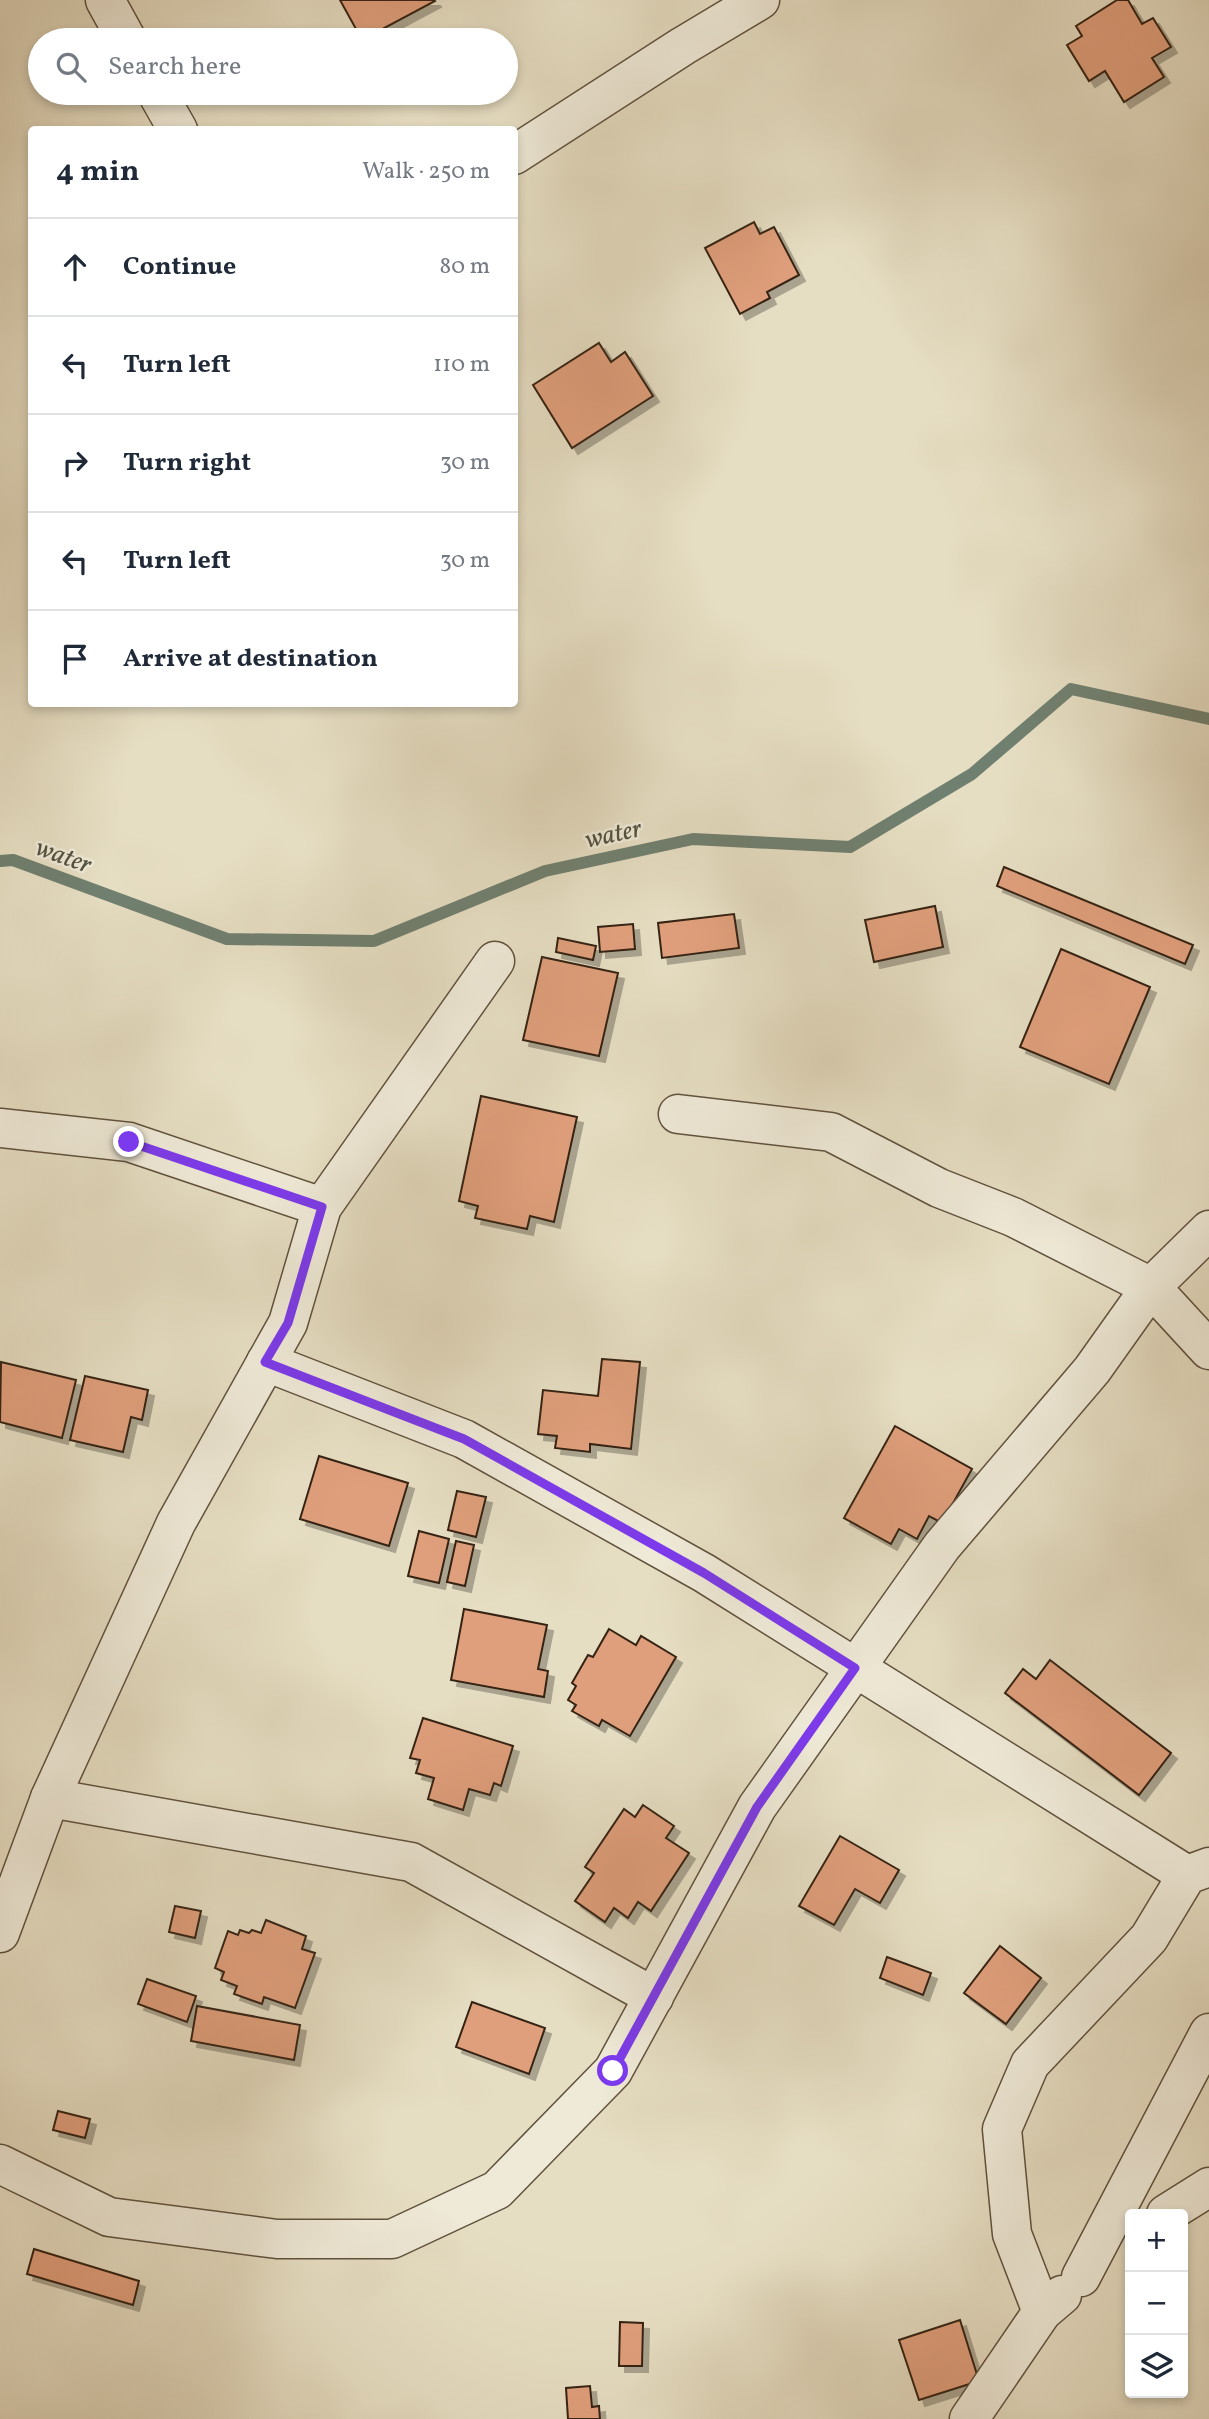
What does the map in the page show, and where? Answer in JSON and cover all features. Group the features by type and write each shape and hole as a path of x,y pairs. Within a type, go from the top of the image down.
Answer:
{"street":[{"path":"105,0 121,28"},
{"path":"518,153 683,46 760,0"},
{"path":"164,105 176,126"},
{"path":"0,1933 50,1798 176,1523 288,1323 322,1207 495,961"},
{"path":"678,1114 831,1132 939,1188 1013,1217 1151,1287 1209,1350"},
{"path":"0,1128 129,1142 322,1207"},
{"path":"0,2164 109,2217 277,2239 392,2239 497,2190 613,2071 757,1807 942,1546 1092,1370 1151,1287 1209,1230"},
{"path":"265,1362 464,1439 704,1573 855,1668 1198,1871 1149,1938 1030,2064 1002,2129 1012,2234 1042,2312"},
{"path":"50,1798 411,1862 654,1997"},
{"path":"1081,2277 1209,2033"},
{"path":"1174,2209 1209,2187"},
{"path":"969,2419 1042,2312 1125,2240"}],"building":[{"path":"340,0 435,1 384,28 355,28"},
{"path":"1117,0 1128,0 1142,24 1153,18 1171,47 1152,58 1164,77 1124,102 1105,71 1089,81 1067,45 1082,36 1076,26"},
{"path":"754,222 760,234 774,227 799,275 767,292 770,298 740,314 705,248"},
{"path":"599,343 611,362 625,352 653,396 572,448 533,385"},
{"path":"1004,867 1193,945 1185,964 997,886"},
{"path":"935,906 943,947 874,962 865,920"},
{"path":"734,914 739,948 662,958 658,923"},
{"path":"633,924 635,949 600,952 598,927"},
{"path":"558,938 596,946 593,960 556,952"},
{"path":"1061,949 1150,987 1109,1084 1020,1047"},
{"path":"542,957 618,973 599,1056 523,1040"},
{"path":"481,1096 577,1117 554,1222 530,1216 527,1229 475,1218 478,1206 459,1201"},
{"path":"602,1359 640,1362 631,1449 590,1444 590,1452 555,1448 557,1436 538,1434 543,1390 598,1396"},
{"path":"1,1362 76,1380 62,1438 0,1422"},
{"path":"85,1376 148,1390 142,1420 131,1417 123,1452 70,1440"},
{"path":"895,1426 972,1469 942,1523 929,1516 917,1539 899,1529 891,1544 844,1518"},
{"path":"319,1456 408,1483 389,1546 300,1519"},
{"path":"457,1491 486,1497 476,1537 448,1530"},
{"path":"419,1531 449,1539 439,1583 408,1576"},
{"path":"456,1541 474,1545 465,1586 447,1582"},
{"path":"464,1609 547,1625 538,1669 548,1671 544,1697 451,1680"},
{"path":"609,1629 636,1645 641,1636 676,1657 630,1736 602,1720 599,1726 572,1711 576,1705 568,1700 576,1686 572,1683 588,1655 593,1657"},
{"path":"1050,1660 1171,1753 1139,1795 1005,1693 1023,1669 1036,1679"},
{"path":"423,1718 513,1746 501,1786 494,1783 490,1795 469,1789 463,1810 428,1799 434,1778 416,1773 420,1760 410,1758"},
{"path":"643,1805 674,1826 666,1838 689,1853 651,1911 638,1902 628,1918 614,1908 605,1922 575,1901 594,1873 585,1867 624,1809 635,1817"},
{"path":"840,1836 899,1870 880,1903 855,1889 834,1925 799,1906"},
{"path":"175,1906 201,1911 195,1938 169,1932"},
{"path":"266,1920 306,1936 302,1949 315,1953 295,2008 264,1997 262,2004 234,1994 237,1986 221,1980 224,1972 215,1968 228,1931 238,1935 240,1930 261,1933"},
{"path":"1000,1946 1041,1978 1006,2024 964,1993"},
{"path":"887,1957 931,1973 923,1995 880,1978"},
{"path":"147,1979 196,1996 187,2022 138,2004"},
{"path":"472,2002 545,2028 529,2074 456,2047"},
{"path":"197,2006 300,2025 294,2060 191,2041"},
{"path":"58,2111 90,2119 85,2138 53,2130"},
{"path":"34,2249 139,2281 133,2305 27,2274"},
{"path":"960,2320 979,2381 919,2400 899,2340"},
{"path":"620,2322 643,2323 642,2366 619,2366"},
{"path":"590,2386 592,2407 599,2406 600,2419 568,2419 566,2388"}],"waterway":[{"name":"water","path":"0,861 13,860 227,939 374,941 545,871 693,839 850,847 972,774 1071,689 1209,719"}],"route":[{"path":"129,1142 322,1207 288,1323 265,1362 464,1439 704,1573 855,1668 757,1807 613,2071"}]}
